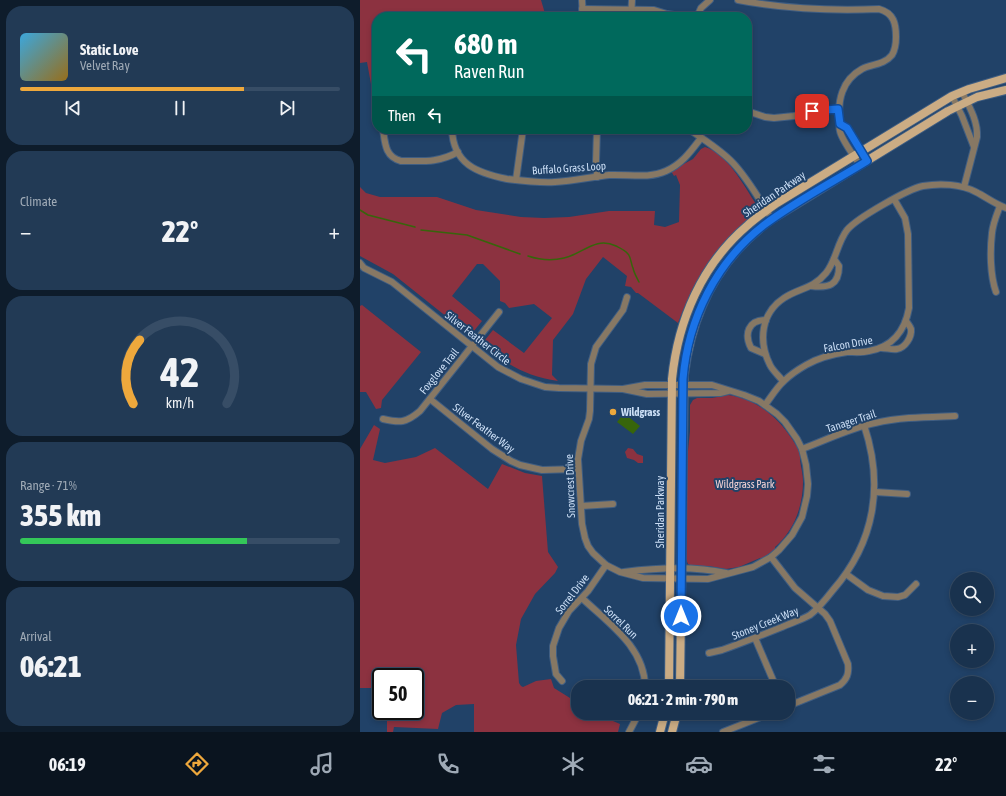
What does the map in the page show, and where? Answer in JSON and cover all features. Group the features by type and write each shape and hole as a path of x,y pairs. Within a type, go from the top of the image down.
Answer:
{"main road":[{"name":"Sheridan Parkway","path":"669,680 672,389 678,340 690,305 700,285 713,263 726,246 747,226 766,211 857,153 952,96 1006,78"},
{"name":"Sheridan Parkway","path":"680,680 683,389 686,356 690,337 700,309 710,289 736,251 772,219 958,106 987,94 1006,90"},
{"path":"660,732 663,720"},
{"path":"672,732 675,720"}],"street":[{"path":"582,0 582,12"},
{"path":"632,0 632,12"},
{"path":"699,12 701,8 710,0"},
{"path":"738,0 774,6 815,10 879,9 884,10 892,16 896,25 896,42 893,53 887,60 862,70 850,79 841,94 838,109 840,131 857,153 867,161"},
{"path":"582,9 620,12"},
{"path":"639,12 654,10 660,12"},
{"path":"962,92 976,123 977,130 977,138 964,187"},
{"path":"952,96 958,106 974,147"},
{"path":"752,113 774,118 794,116 812,111 838,109"},
{"path":"384,134 387,156 396,160 432,161 449,157 458,152"},
{"name":"Buffalo Grass Loop","path":"453,134 458,152 468,165 481,173 516,180 542,182 557,182 623,175 648,176 666,171 683,161 701,138"},
{"path":"516,180 522,134"},
{"path":"598,134 596,162 598,177"},
{"path":"696,134 733,163 741,172 772,219"},
{"path":"857,153 860,165"},
{"path":"784,381 770,366 762,343 762,331 766,320 776,304 785,297 819,281 827,272 847,230 863,217 911,190 923,186 934,185 964,187 975,191 1003,207 992,231 992,282 996,292"},
{"name":"Falcon Drive","path":"765,405 784,381 807,365 828,356 847,352 867,352 881,348 892,342 902,330 909,308 908,234 905,218 894,199"},
{"path":"811,286 826,287 835,281 838,276 839,266 834,259"},
{"name":"Silver Feather Circle","path":"361,266 392,282 498,367 520,379 545,387 560,388 624,389 645,385 672,389"},
{"name":"Snowcrest Drive","path":"626,297 623,310 596,347 591,364 590,411 578,450 583,531 586,542 593,554 606,565 620,572 643,578 708,579 742,571 771,557 779,550 792,535 805,508 808,474 802,449 785,422 777,414 765,405 744,395 728,391 720,393 683,389"},
{"name":"Foxglove Trail","path":"383,419 398,422 406,420 420,411 499,312"},
{"path":"766,320 756,321 751,325 747,337 751,348 766,354"},
{"name":"Falcon Drive","path":"881,348 897,349 906,344 911,328 906,321"},
{"name":"Silver Feather Circle","path":"624,389 647,394 672,389"},
{"path":"672,389 683,389"},
{"name":"Silver Feather Way","path":"430,399 492,449 511,461 520,465 542,470 578,469"},
{"name":"Tanager Trail","path":"802,449 864,425 890,420 955,416"},
{"name":"Stoney Creek Way","path":"709,653 756,638 805,618 818,608 846,574 860,550 866,535 873,508 875,492 872,450 864,425"},
{"path":"875,492 907,494"},
{"path":"581,506 613,504"},
{"path":"771,557 791,584 825,614 834,627 848,664 849,674 840,685 795,703"},
{"name":"Sorrel Drive","path":"562,681 556,674 554,666 553,651 556,636 563,619 582,598 606,565"},
{"path":"620,572 682,569 710,570 728,574"},
{"path":"846,574 875,594 890,597 905,595 916,584"},
{"name":"Sorrel Run","path":"582,598 626,640 636,652 643,668 644,680"},
{"path":"756,638 773,680"},
{"path":"629,732 635,720"},
{"path":"723,732 753,720"}],"green space":[{"path":"360,0 541,0 545,12 372,12 372,90 367,62 360,63"},
{"path":"705,147 713,150 728,163 756,204 757,208 755,213 732,234 707,265 688,299 678,323 636,293 631,287 625,286 627,276 603,257 586,279 573,314 553,340 552,375 558,381 526,373 499,358 481,345 493,330 524,353 552,318 534,304 509,308 505,303 500,301 500,281 483,264 477,264 452,296 482,321 469,337 467,333 393,274 360,256 360,187 366,193 380,197 437,197 476,210 521,217 569,217 609,211 655,211 654,225 665,227 679,222 680,185 676,175 674,176 671,171 693,159 701,149"},
{"path":"362,305 421,352 382,400 381,408 376,409 366,392 360,392 360,306"},
{"name":"Wildgrass Park","path":"728,395 748,400 765,410 780,423 798,448 801,457 803,491 799,509 792,526 775,549 762,559 760,558 739,567 726,569 708,566 692,566 688,564 686,559 687,460 690,431 690,405 693,400 697,398 712,398"},
{"path":"374,425 380,429 373,460 385,463 416,457 435,448 488,489 502,464 525,473 542,476 548,552 558,567 555,573 535,594 521,619 516,645 519,683 523,687 536,681 551,679 554,688 571,699 571,720 611,720 620,724 618,732 474,732 474,704 456,705 442,713 438,729 394,727 393,732 387,732 387,720 424,720 424,668 372,668 372,688 360,688 360,449"},
{"path":"628,448 633,449 637,454 643,456 643,463 638,463 627,458 625,452"}],"shaded area":[{"path":"625,412 626,415 640,426 633,434 617,422"}],"waterway":[{"path":"360,210 368,215 415,227"},
{"path":"421,230 467,235 520,254"},
{"path":"528,256 546,260 555,260 571,256 595,244 609,243 621,248 628,254 639,282"}],"place":[{"name":"Wildgrass","path":"613,412"}],"route":[{"path":"681,616 683,379 688,346 700,309 714,280 743,244 757,231 785,211 867,161 847,128 840,124 838,109 812,111"}]}
